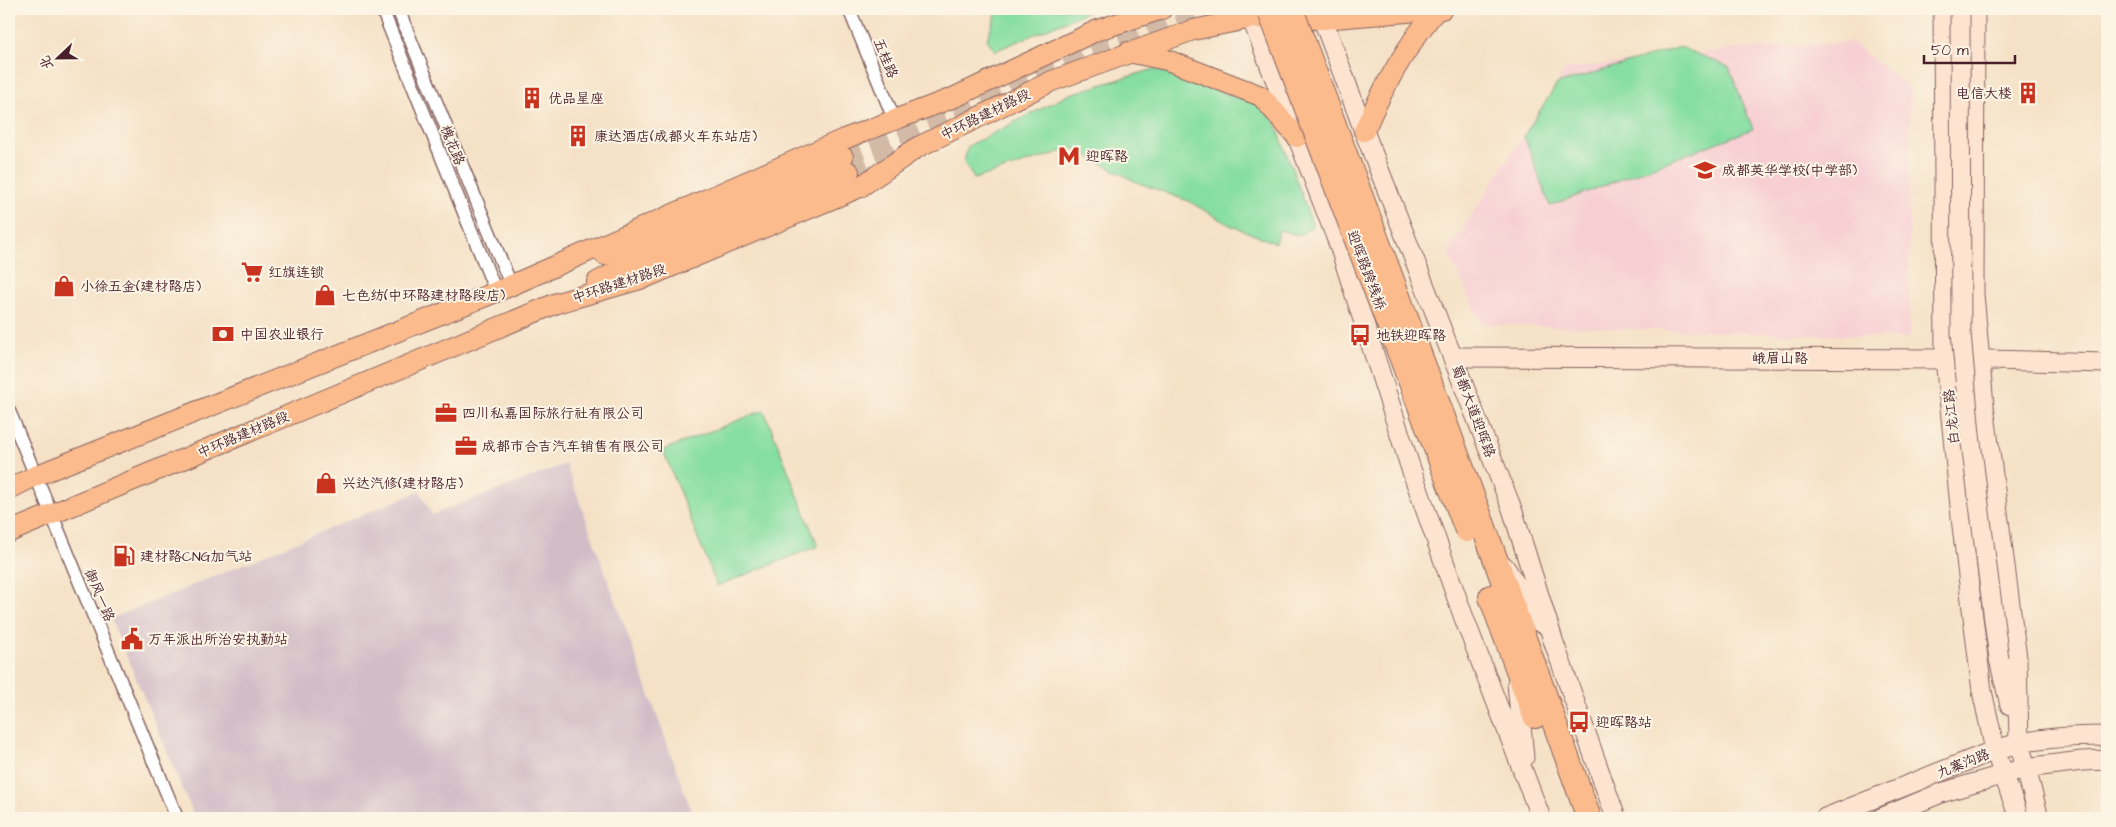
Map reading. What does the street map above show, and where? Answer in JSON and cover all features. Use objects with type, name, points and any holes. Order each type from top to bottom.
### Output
[{"type":"highway","name":"迎晖路跨线桥","points":[[1291,9],[1480,532]]},
{"type":"highway","name":"迎晖路跨线桥","points":[[1256,12],[1480,532]]},
{"type":"highway","points":[[1480,532],[1515,664],[1574,818]]},
{"type":"highway","points":[[1480,532],[1590,818]]},
{"type":"main road","points":[[1098,30],[1121,9]]},
{"type":"main road","name":"中环路建材路段","points":[[9,489],[35,476],[544,272],[817,150],[955,97],[1098,30],[1162,9]]},
{"type":"main road","points":[[1364,131],[1378,98],[1415,35],[1437,9]]},
{"type":"main road","name":"中环路建材路段","points":[[9,532],[557,303],[644,278],[860,187],[918,147],[1052,81],[1128,52],[1193,30],[1256,12],[1321,14],[1442,9]]},
{"type":"main road","points":[[1128,52],[1167,60],[1260,96],[1297,138]]},
{"type":"main road","points":[[544,272],[630,248],[846,165],[636,262],[557,303]]},
{"type":"street","name":"槐花路","points":[[382,9],[503,289]]},
{"type":"street","name":"槐花路","points":[[398,9],[503,289]]},
{"type":"street","name":"五桂路","points":[[850,9],[894,119]]},
{"type":"street","name":"白龙江路","points":[[1943,9],[1945,359],[1962,526],[1982,691],[1995,750],[2019,818]]},
{"type":"street","points":[[1960,9],[1961,333],[1970,435],[1999,659],[2039,818]]},
{"type":"street","points":[[1975,9],[1974,294],[1984,406],[2017,658],[2019,742]]},
{"type":"street","points":[[1256,12],[1297,138],[1339,245],[1414,475],[1464,618],[1541,818]]},
{"type":"street","name":"蜀都大道迎晖路","points":[[1321,14],[1364,131],[1512,509],[1554,643],[1616,818]]},
{"type":"street","points":[[1339,245],[1339,229],[1343,215],[1358,204],[1377,201],[1388,207],[1400,220]]},
{"type":"street","name":"峨眉山路","points":[[1453,357],[1945,359],[2107,363]]},
{"type":"street","name":"御风一路","points":[[9,411],[50,514],[178,818]]},
{"type":"street","points":[[1480,532],[1554,643]]},
{"type":"street","points":[[1515,664],[1527,782]]},
{"type":"street","name":"九寨沟路","points":[[1825,818],[2019,742],[2078,736],[2107,736]]},
{"type":"street","name":"九寨沟路","points":[[1881,818],[1941,793],[2025,768],[2082,760],[2107,760]]},
{"type":"shaded area","name":"成都英华学校(中学部)","points":[[1851,42],[1910,88],[1909,338],[1481,324],[1448,252],[1566,69],[1728,50]]},
{"type":"shaded area","points":[[566,464],[694,818],[195,818],[111,619],[420,491],[432,515]]},
{"type":"green space","points":[[998,9],[1094,9],[995,51],[987,39]]},
{"type":"green space","points":[[1680,47],[1729,67],[1753,129],[1550,206],[1524,136],[1557,84]]},
{"type":"green space","points":[[1154,69],[1259,105],[1274,119],[1313,226],[1299,235],[1279,230],[1275,243],[1232,226],[1188,201],[1136,182],[1073,148],[974,179],[964,162],[968,146],[1070,94]]},
{"type":"green space","points":[[764,410],[818,546],[717,586],[663,450]]},
{"type":"tunnel","points":[[843,157],[1112,42],[1168,23],[1232,9]]},
{"type":"tunnel","points":[[849,172],[915,143]]},
{"type":"place","name":"电信大楼","points":[[2028,93]]},
{"type":"place","name":"优品星座","points":[[532,98]]},
{"type":"place","name":"康达酒店(成都火车东站店)","points":[[578,136]]},
{"type":"place","name":"迎晖路","points":[[1069,156]]},
{"type":"place","name":"成都英华学校(中学部)","points":[[1705,170]]},
{"type":"place","name":"红旗连锁","points":[[252,272]]},
{"type":"place","name":"小徐五金(建材路店)","points":[[64,286]]},
{"type":"place","name":"七色纺(中环路建材路段店)","points":[[325,295]]},
{"type":"place","name":"中国农业银行","points":[[223,334]]},
{"type":"place","name":"地铁迎晖路","points":[[1360,335]]},
{"type":"place","name":"四川私嘉国际旅行社有限公司","points":[[446,413]]},
{"type":"place","name":"成都市合吉汽车销售有限公司","points":[[466,446]]},
{"type":"place","name":"兴达汽修(建材路店)","points":[[326,483]]},
{"type":"place","name":"建材路CNG加气站","points":[[124,556]]},
{"type":"place","name":"万年派出所治安执勤站","points":[[132,639]]},
{"type":"place","name":"迎晖路站","points":[[1579,722]]}]
